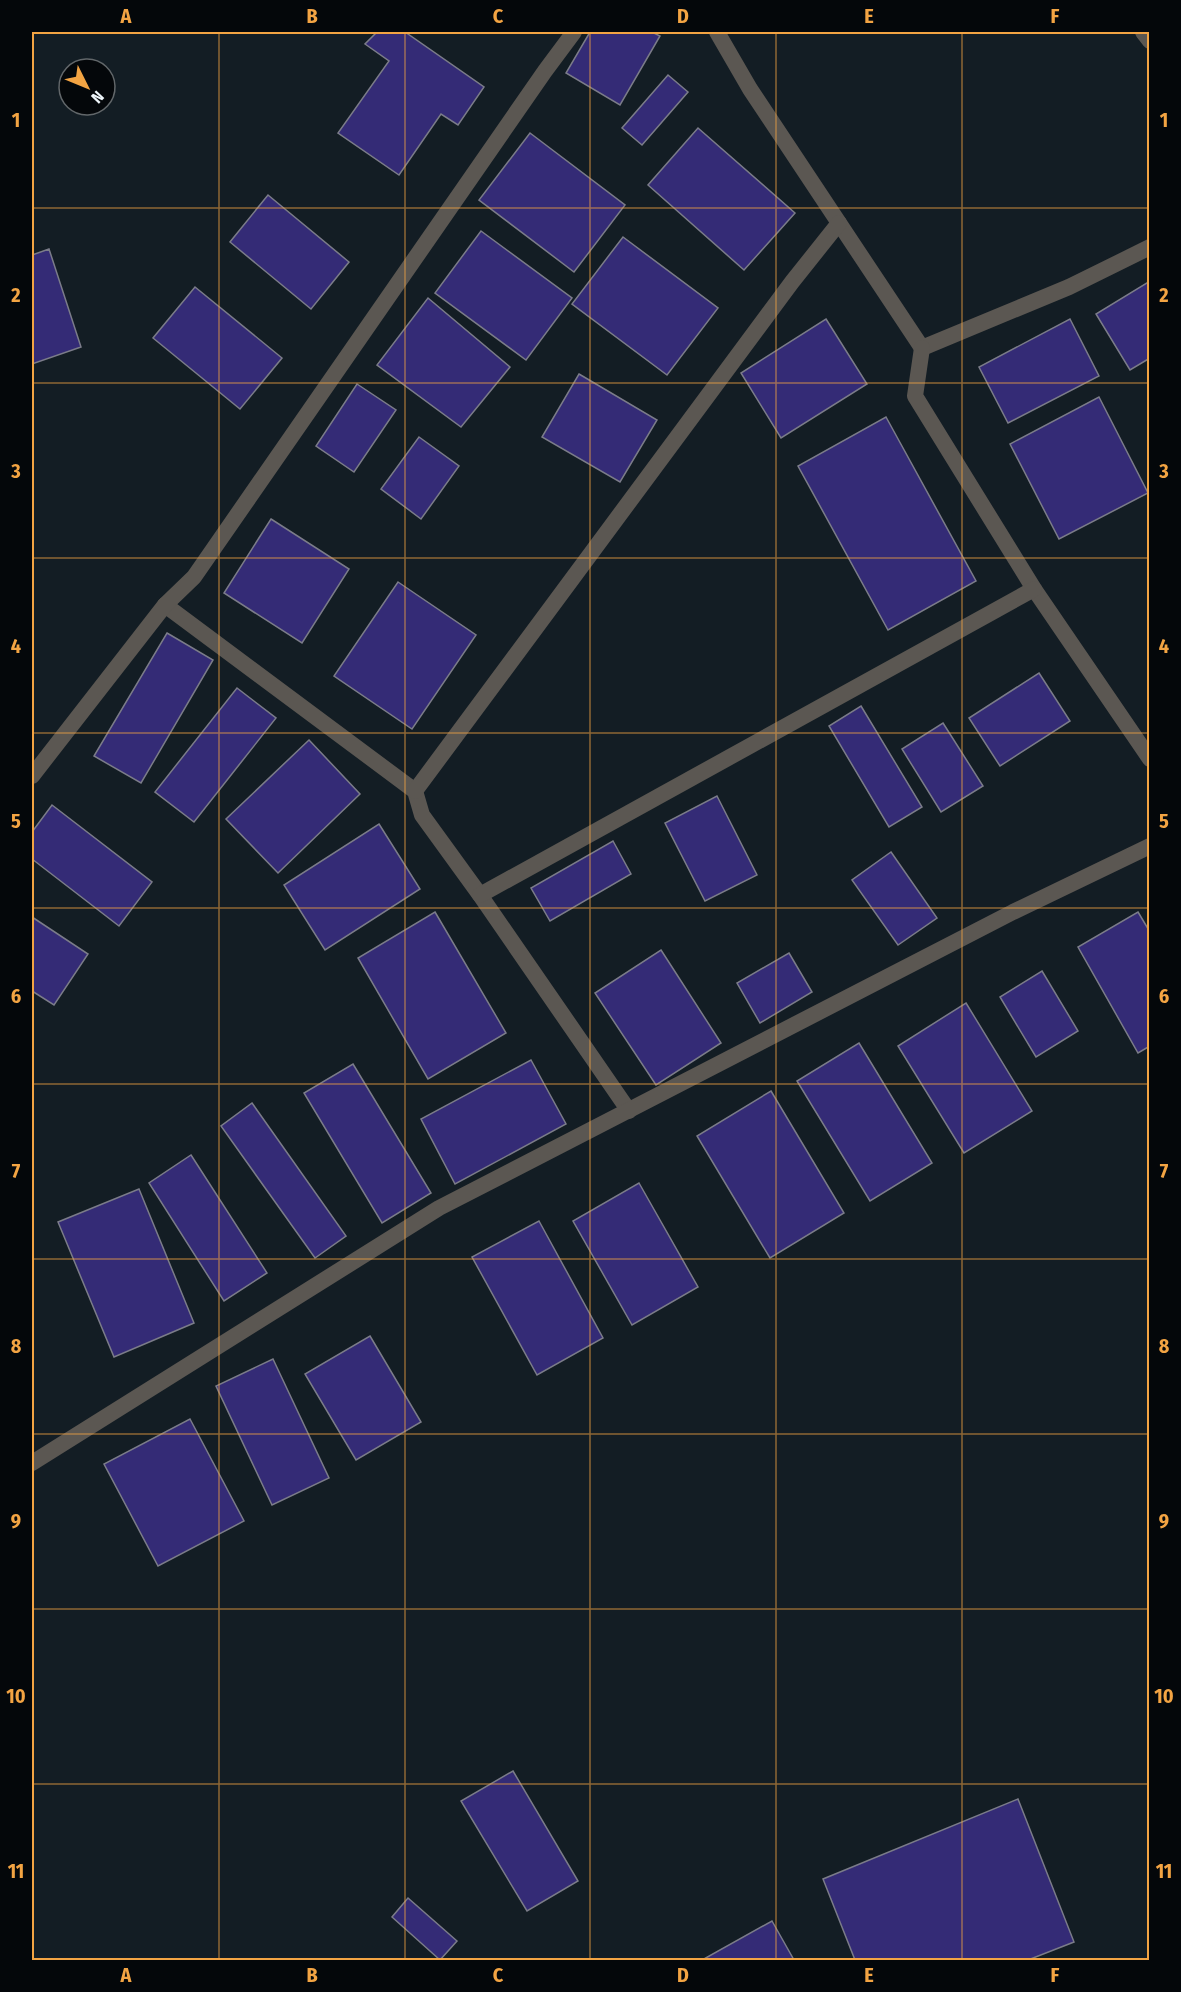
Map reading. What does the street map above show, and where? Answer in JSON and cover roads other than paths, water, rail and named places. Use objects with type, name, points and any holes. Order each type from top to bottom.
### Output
[{"type":"street","points":[[32,776],[165,605],[194,576],[574,32]]},
{"type":"street","points":[[717,32],[750,89],[922,348],[915,396],[1034,589],[1149,759]]},
{"type":"street","points":[[1143,32],[1149,41]]},
{"type":"street","points":[[415,791],[792,282],[839,223]]},
{"type":"street","points":[[922,348],[1069,286],[1149,247]]},
{"type":"street","points":[[480,895],[1034,589]]},
{"type":"street","points":[[165,605],[415,791],[422,815],[629,1111]]},
{"type":"street","points":[[32,1463],[440,1208],[1003,917],[1149,846]]}]
